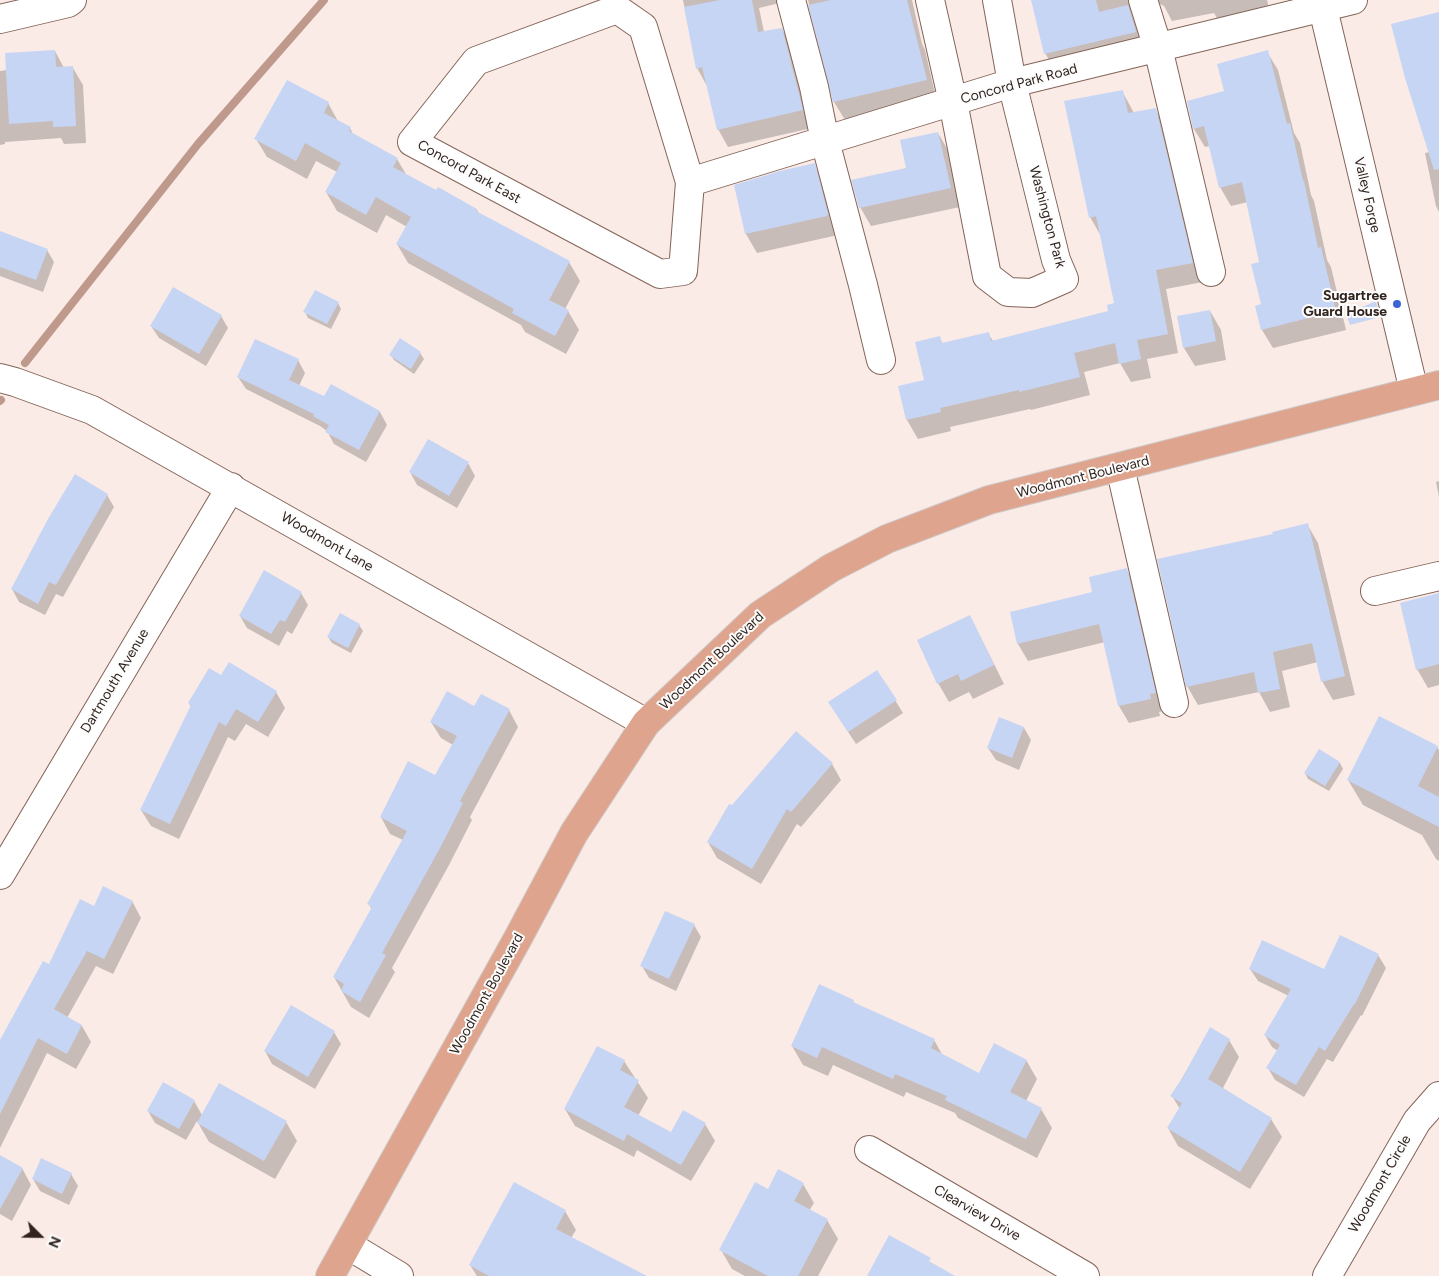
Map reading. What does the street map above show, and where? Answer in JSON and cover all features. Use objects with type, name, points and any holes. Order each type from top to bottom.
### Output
[{"type":"main road","name":"Woodmont Boulevard","points":[[330,1276],[510,954],[574,833],[646,723],[760,615],[831,568],[887,539],[989,500],[1426,388]]},
{"type":"street","points":[[0,19],[68,3],[72,0]]},
{"type":"street","points":[[790,0],[814,87],[825,141],[881,360]]},
{"type":"street","name":"Washington Park","points":[[930,0],[953,102],[987,276],[1008,292],[1032,293],[1064,279],[1056,260],[1012,84],[997,0]]},
{"type":"street","points":[[1144,0],[1158,48],[1211,272]]},
{"type":"street","name":"Concord Park Road","points":[[690,182],[1012,84],[1158,48],[1321,4],[1353,0]]},
{"type":"street","name":"Valley Forge","points":[[1321,4],[1426,388]]},
{"type":"street","name":"Concord Park East","points":[[617,10],[643,28],[690,182],[683,271],[660,274],[412,142],[476,61],[617,10]]},
{"type":"street","name":"Woodmont Lane","points":[[0,378],[92,410],[646,723]]},
{"type":"street","points":[[1120,467],[1174,703]]},
{"type":"street","name":"Dartmouth Avenue","points":[[0,875],[231,487]]},
{"type":"street","points":[[1376,590],[1439,576]]},
{"type":"street","name":"Woodmont Circle","points":[[1327,1276],[1417,1121],[1439,1096]]},
{"type":"street","name":"Clearview Drive","points":[[869,1150],[1085,1276]]},
{"type":"street","points":[[348,1245],[399,1276]]},
{"type":"building","points":[[720,0],[752,0],[758,32],[782,28],[803,110],[717,130],[702,67],[696,69],[684,7]]},
{"type":"building","points":[[831,0],[907,0],[927,80],[833,102],[808,5]]},
{"type":"building","points":[[1031,0],[1096,0],[1099,12],[1128,5],[1136,32],[1044,54]]},
{"type":"building","points":[[1439,12],[1439,169],[1434,170],[1405,78],[1391,24]]},
{"type":"building","points":[[55,50],[56,67],[73,66],[76,126],[53,127],[53,121],[9,124],[5,53]]},
{"type":"building","points":[[1268,50],[1287,124],[1290,123],[1318,248],[1321,247],[1336,311],[1261,330],[1255,306],[1261,304],[1251,264],[1259,262],[1242,182],[1219,188],[1204,126],[1193,129],[1187,101],[1224,91],[1217,64]]},
{"type":"building","points":[[287,80],[329,102],[324,113],[351,127],[349,131],[398,158],[393,167],[436,190],[438,187],[477,209],[476,211],[570,261],[549,300],[569,310],[555,336],[512,313],[514,309],[396,244],[411,217],[376,197],[366,215],[325,192],[341,163],[305,143],[296,161],[254,139]]},
{"type":"building","points":[[1123,90],[1128,113],[1156,108],[1193,263],[1156,270],[1168,334],[1137,340],[1141,359],[1119,364],[1115,343],[1074,353],[1080,377],[940,408],[941,412],[906,420],[898,386],[924,380],[915,342],[940,336],[942,343],[989,332],[991,341],[1108,311],[1107,305],[1114,303],[1096,216],[1089,218],[1064,101]]},
{"type":"building","points":[[938,132],[951,188],[859,208],[851,180],[906,168],[900,140]]},
{"type":"building","points":[[815,163],[827,216],[745,234],[734,185]]},
{"type":"building","points":[[0,231],[48,249],[36,280],[0,267]]},
{"type":"building","points":[[173,287],[222,315],[199,354],[150,326]]},
{"type":"building","points":[[315,290],[339,302],[327,324],[303,312]]},
{"type":"building","points":[[1376,301],[1380,317],[1350,325],[1346,314]]},
{"type":"building","points":[[1210,310],[1216,341],[1183,348],[1177,316]]},
{"type":"building","points":[[400,338],[421,352],[411,369],[389,355]]},
{"type":"building","points":[[255,339],[299,359],[289,380],[324,396],[331,384],[380,411],[359,450],[325,432],[329,425],[313,416],[314,414],[237,377]]},
{"type":"building","points":[[428,439],[469,462],[449,496],[409,472]]},
{"type":"building","points":[[75,474],[108,494],[56,585],[49,582],[38,604],[11,589],[48,519]]},
{"type":"building","points":[[1308,523],[1345,676],[1321,682],[1312,643],[1273,652],[1280,689],[1258,693],[1254,672],[1186,687],[1157,559],[1273,534],[1272,532]]},
{"type":"building","points":[[1127,568],[1156,693],[1150,694],[1151,699],[1118,706],[1099,624],[1017,644],[1010,612],[1092,592],[1089,577]]},
{"type":"building","points":[[264,570],[302,592],[285,622],[280,620],[271,634],[239,616]]},
{"type":"building","points":[[1439,593],[1439,664],[1416,670],[1400,603]]},
{"type":"building","points":[[340,613],[360,624],[348,648],[327,637]]},
{"type":"building","points":[[970,615],[994,665],[961,681],[958,674],[937,684],[917,640]]},
{"type":"building","points":[[229,662],[277,691],[258,722],[236,709],[226,726],[219,722],[170,824],[140,810],[191,705],[188,703],[209,668],[221,675]]},
{"type":"building","points":[[877,670],[897,700],[848,732],[828,702]]},
{"type":"building","points":[[447,691],[474,706],[481,694],[510,709],[460,801],[463,803],[440,848],[382,953],[386,955],[360,1002],[341,991],[344,984],[333,977],[372,907],[367,904],[407,831],[380,817],[408,761],[435,775],[457,736],[430,722]]},
{"type":"building","points":[[1379,716],[1438,746],[1418,786],[1439,797],[1439,827],[1347,780]]},
{"type":"building","points":[[999,717],[1024,727],[1012,758],[987,748]]},
{"type":"building","points":[[796,731],[833,763],[791,812],[787,809],[752,869],[707,842],[729,804],[732,805]]},
{"type":"building","points":[[1319,749],[1340,762],[1325,786],[1304,773]]},
{"type":"building","points":[[103,886],[133,901],[104,959],[87,951],[54,1009],[82,1025],[67,1054],[38,1038],[0,1114],[0,1040],[43,961],[49,964],[80,899],[94,906]]},
{"type":"building","points":[[665,911],[695,924],[669,979],[640,966]]},
{"type":"building","points":[[1340,935],[1379,954],[1355,1004],[1325,1051],[1319,1047],[1296,1085],[1266,1068],[1280,1045],[1264,1035],[1291,989],[1249,969],[1262,940],[1324,969]]},
{"type":"building","points":[[819,984],[854,1000],[853,1002],[935,1039],[931,1048],[979,1073],[994,1043],[1027,1060],[1010,1092],[1042,1108],[1026,1139],[945,1100],[947,1096],[895,1074],[893,1079],[822,1047],[817,1058],[791,1046]]},
{"type":"building","points":[[291,1005],[335,1031],[308,1077],[264,1051]]},
{"type":"building","points":[[1210,1027],[1230,1039],[1208,1079],[1272,1118],[1240,1172],[1167,1128],[1182,1103],[1170,1096],[1183,1077]]},
{"type":"building","points":[[597,1046],[625,1060],[620,1070],[639,1080],[624,1107],[671,1132],[683,1110],[706,1123],[681,1165],[627,1134],[624,1141],[564,1109]]},
{"type":"building","points":[[163,1082],[195,1100],[179,1129],[147,1111]]},
{"type":"building","points":[[219,1083],[287,1121],[264,1161],[197,1123]]},
{"type":"building","points":[[0,1155],[23,1168],[0,1209]]},
{"type":"building","points":[[41,1158],[72,1173],[62,1194],[32,1179]]},
{"type":"building","points":[[778,1169],[804,1183],[794,1201],[828,1219],[798,1276],[768,1276],[719,1250],[755,1182],[768,1189]]},
{"type":"building","points":[[514,1182],[566,1210],[556,1229],[647,1276],[489,1276],[469,1265]]},
{"type":"building","points":[[889,1235],[931,1258],[929,1261],[955,1276],[867,1276]]},
{"type":"waterway","points":[[25,363],[198,144],[324,0]]},
{"type":"place","name":"Sugartree Guard House","points":[[1397,304]]}]
